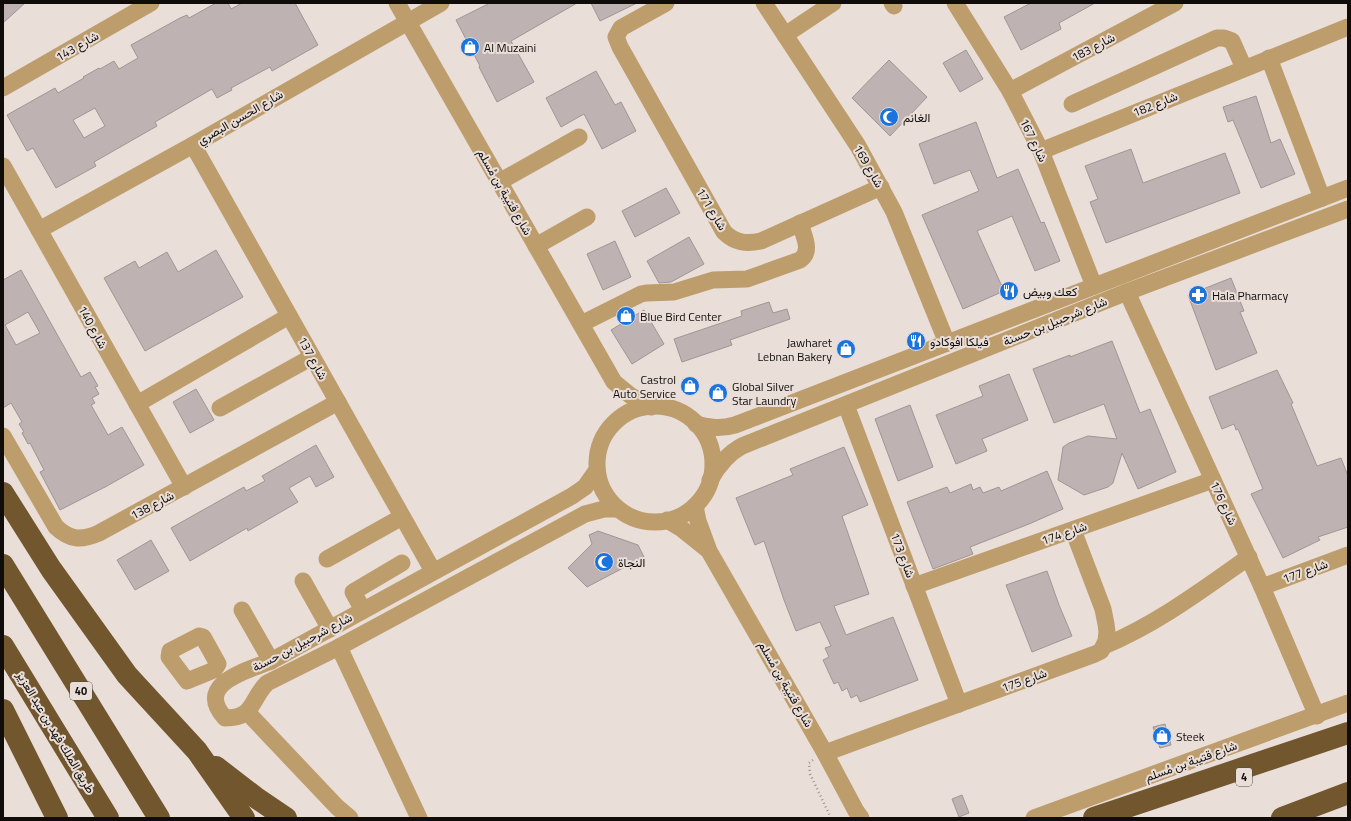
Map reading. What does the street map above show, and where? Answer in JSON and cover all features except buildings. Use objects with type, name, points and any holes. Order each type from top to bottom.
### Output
[{"type":"highway","points":[[3,493],[51,569],[127,675],[196,751],[244,818]]},
{"type":"highway","name":"40","points":[[3,565],[159,818]]},
{"type":"highway","name":"طريق الملك فهد بن عبد العزيز","points":[[3,646],[108,818]]},
{"type":"highway","points":[[3,710],[57,818]]},
{"type":"highway","points":[[1094,818],[1348,734]]},
{"type":"highway","name":"4","points":[[1139,818],[1348,734]]},
{"type":"highway","points":[[196,751],[255,797],[286,818]]},
{"type":"highway","points":[[39,783],[53,818]]},
{"type":"highway","points":[[1282,818],[1348,793]]},
{"type":"highway","points":[[1320,818],[1348,806]]},
{"type":"street","name":"شارع 143","points":[[3,88],[151,3]]},
{"type":"street","name":"شارع قتيبة بن مُسلم","points":[[397,3],[614,382],[617,394],[619,418]]},
{"type":"street","name":"شارع الحسن البصري","points":[[39,230],[193,145],[441,3]]},
{"type":"street","name":"شارع 171","points":[[666,3],[621,28],[616,37],[620,47],[724,232],[730,238],[739,242],[748,243],[761,241],[881,187]]},
{"type":"street","name":"شارع 169","points":[[764,3],[858,146],[881,187],[902,232],[947,343]]},
{"type":"street","points":[[785,35],[833,3]]},
{"type":"street","name":"شارع 167","points":[[955,3],[1010,91],[1041,151],[1094,286]]},
{"type":"street","name":"شارع 183","points":[[1010,91],[1175,3]]},
{"type":"street","name":"شارع 182","points":[[1041,151],[1348,27]]},
{"type":"street","points":[[1072,104],[1217,38],[1224,38],[1232,41],[1244,68]]},
{"type":"street","points":[[1270,58],[1322,198]]},
{"type":"street","points":[[499,182],[579,137]]},
{"type":"street","name":"شارع 137","points":[[193,145],[433,571]]},
{"type":"street","name":"شارع 140","points":[[3,166],[184,487]]},
{"type":"street","name":"شارع شرحبيل بن حسنة","points":[[696,424],[712,428],[735,425],[1348,188]]},
{"type":"street","name":"شارع شرحبيل بن حسنة","points":[[710,480],[720,464],[736,449],[1127,292],[1348,209]]},
{"type":"street","points":[[536,246],[587,217]]},
{"type":"street","points":[[581,324],[641,294],[674,292],[713,280],[747,279],[800,260],[805,255],[807,249],[800,223]]},
{"type":"street","name":"شارع 176","points":[[1127,292],[1249,557],[1317,716]]},
{"type":"street","points":[[137,404],[289,316]]},
{"type":"street","points":[[220,408],[312,357]]},
{"type":"street","name":"شارع قتيبة بن مُسلم","points":[[614,382],[631,396],[651,406]]},
{"type":"street","name":"شارع 138","points":[[3,436],[50,519],[61,532],[69,537],[84,538],[91,536],[184,487],[338,402]]},
{"type":"street","name":"شارع 173","points":[[846,405],[959,704]]},
{"type":"street","points":[[651,406],[680,412],[696,424],[711,450],[712,465],[710,480],[706,490],[694,506],[686,512],[667,520],[657,521],[641,520],[618,509],[603,490],[597,470],[598,453],[602,440],[609,428],[619,418],[631,411],[651,406]]},
{"type":"street","name":"شارع شرحبيل بن حسنة","points":[[597,470],[585,486],[572,496],[271,661],[233,677],[219,677],[215,701],[218,711],[225,718],[236,718],[247,712],[254,704],[259,691],[267,683],[585,514],[604,508],[618,509]]},
{"type":"street","name":"شارع 174","points":[[914,586],[1214,480]]},
{"type":"street","name":"شارع قتيبة بن مُسلم","points":[[694,506],[709,551],[825,753],[856,812],[861,818]]},
{"type":"street","points":[[327,559],[402,517]]},
{"type":"street","name":"شارع قتيبة بن مُسلم","points":[[667,520],[696,539],[709,551]]},
{"type":"street","points":[[1074,530],[1102,609],[1107,632],[1104,646]]},
{"type":"street","name":"شارع 177","points":[[1262,587],[1348,556]]},
{"type":"street","name":"شارع 175","points":[[825,753],[1095,654],[1101,651],[1104,646],[1124,638],[1169,613],[1249,557]]},
{"type":"street","points":[[363,610],[353,592],[402,563]]},
{"type":"street","points":[[303,581],[330,628]]},
{"type":"street","points":[[242,610],[271,661]]},
{"type":"street","points":[[339,646],[419,818]]},
{"type":"street","name":"شارع قتيبة بن مُسلم","points":[[1034,818],[1317,716],[1348,703]]},
{"type":"street","points":[[247,712],[337,807],[350,818]]},
{"type":"path","points":[[825,753],[809,763],[810,774],[831,818]]},
{"type":"place","name":"Al Muzaini","points":[[470,47]]},
{"type":"place","name":"الغانم","points":[[889,117]]},
{"type":"place","name":"كعك وبيض","points":[[1009,291]]},
{"type":"place","name":"Hala Pharmacy","points":[[1198,295]]},
{"type":"place","name":"Blue Bird Center","points":[[626,316]]},
{"type":"place","name":"فيلكا افوكادو","points":[[916,341]]},
{"type":"place","name":"Jawharet Lebnan Bakery","points":[[846,349]]},
{"type":"place","name":"Castrol Auto Service","points":[[690,386]]},
{"type":"place","name":"Global Silver Star Laundry","points":[[718,393]]},
{"type":"place","name":"النجاة","points":[[604,562]]},
{"type":"place","name":"Steek","points":[[1162,736]]}]
